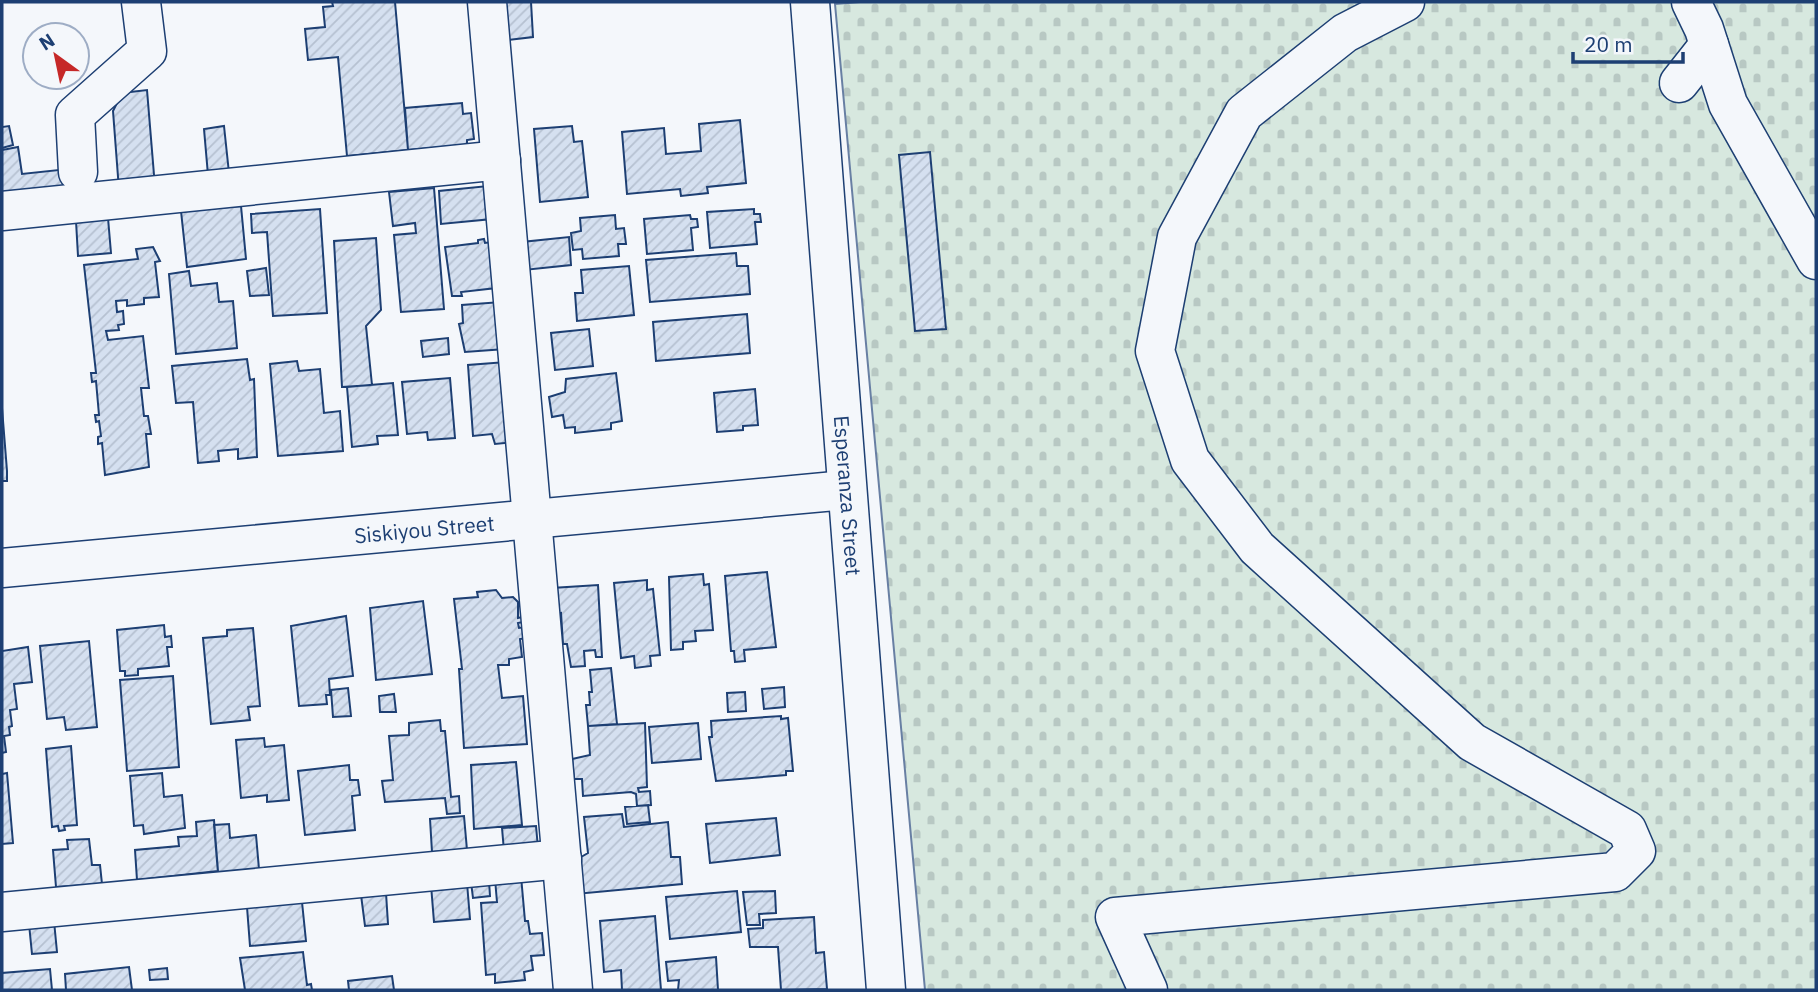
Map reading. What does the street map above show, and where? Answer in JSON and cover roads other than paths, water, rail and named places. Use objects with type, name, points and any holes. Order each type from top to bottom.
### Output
[{"type":"street","points":[[78,172],[75,114],[147,51],[141,2]]},
{"type":"street","points":[[488,2],[573,990]]},
{"type":"street","name":"Esperanza Street","points":[[810,2],[886,990]]},
{"type":"street","points":[[1148,990],[1115,917],[1615,873],[1636,851],[1627,830],[1472,742],[1257,548],[1190,460],[1155,351],[1177,237],[1244,113],[1345,33],[1405,2]]},
{"type":"street","points":[[1691,2],[1709,45],[1728,104],[1816,260]]},
{"type":"street","points":[[1679,83],[1709,45]]},
{"type":"street","points":[[2,211],[501,160]]},
{"type":"street","name":"Siskiyou Street","points":[[2,568],[846,491]]},
{"type":"street","points":[[2,912],[562,859]]}]
